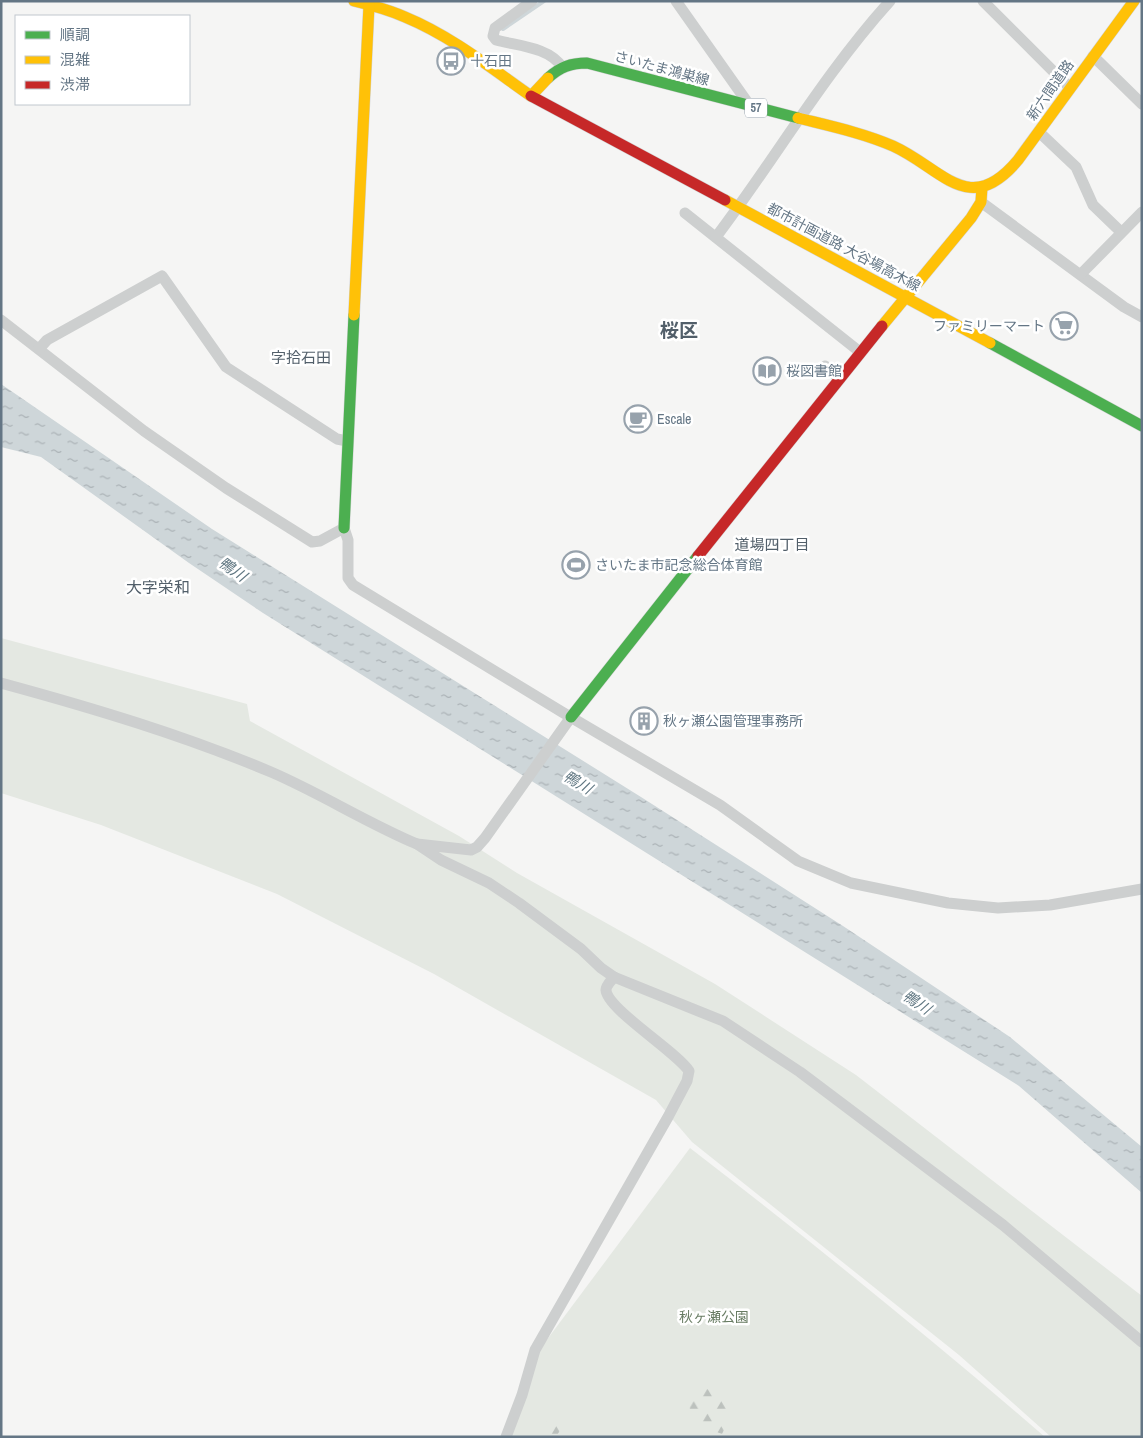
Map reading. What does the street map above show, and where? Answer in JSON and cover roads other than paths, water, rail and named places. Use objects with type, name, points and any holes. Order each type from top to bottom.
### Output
[{"type":"street","points":[[354,1],[390,10],[443,36],[531,96]]},
{"type":"street","points":[[532,1],[495,28],[493,36],[496,40],[549,53],[562,67]]},
{"type":"street","points":[[676,1],[751,107]]},
{"type":"street","points":[[716,237],[799,118],[863,31],[890,1]]},
{"type":"street","points":[[982,1],[1070,88]]},
{"type":"street","name":"新六間道路","points":[[982,187],[992,184],[1002,177],[1021,156],[1134,1]]},
{"type":"street","points":[[368,3],[344,528],[348,540],[348,578],[353,585],[569,719],[720,805],[799,861],[851,883],[948,903],[998,908],[1050,904],[1142,889]]},
{"type":"street","points":[[1093,56],[1142,104]]},
{"type":"street","name":"さいたま鴻巣線","points":[[531,96],[554,70],[579,62],[587,63],[799,118],[889,144],[955,184],[971,188],[982,187]]},
{"type":"street","name":"都市計画道路 大谷場高木線","points":[[531,96],[1142,426]]},
{"type":"street","points":[[1039,132],[1076,167],[1093,204],[1121,232]]},
{"type":"street","points":[[417,844],[470,850],[477,847],[485,838],[569,719],[839,378],[971,218],[981,202],[982,187]]},
{"type":"street","points":[[981,202],[1124,307],[1142,317]]},
{"type":"street","points":[[1081,274],[1142,212]]},
{"type":"street","points":[[685,213],[860,352]]},
{"type":"street","points":[[39,349],[47,340],[162,276],[226,367],[337,439],[347,440]]},
{"type":"street","points":[[1,320],[165,446],[226,488],[312,542],[320,541],[344,528]]},
{"type":"street","points":[[825,366],[839,378]]},
{"type":"street","points":[[1,683],[132,721],[210,747],[274,773],[417,844],[442,860],[489,883],[569,939],[614,977],[722,1021],[800,1072],[1003,1225],[1142,1342]]},
{"type":"street","points":[[506,1437],[522,1395],[535,1350],[687,1081],[689,1071],[684,1064],[658,1044],[611,1002],[606,990],[614,977]]},
{"type":"water","name":"鴨川","points":[[1,384],[212,529],[641,797],[843,926],[1010,1037],[1142,1147],[1142,1193],[1019,1086],[263,613],[189,563],[41,457],[1,447]]},
{"type":"waterway","points":[[503,29],[544,1]]},
{"type":"place","name":"十石田","points":[[451,61]]},
{"type":"place","name":"ファミリーマート","points":[[1064,326]]},
{"type":"place","name":"桜図書館","points":[[767,371]]},
{"type":"place","name":"Escale","points":[[638,419]]},
{"type":"place","name":"さいたま市記念総合体育館","points":[[576,565]]},
{"type":"place","name":"秋ヶ瀬公園管理事務所","points":[[644,721]]},
{"type":"district","name":"桜区","points":[[679,330]]},
{"type":"district","name":"字拾石田","points":[[301,357]]},
{"type":"district","name":"道場四丁目","points":[[772,544]]},
{"type":"district","name":"大字栄和","points":[[158,587]]},
{"type":"park label","name":"秋ヶ瀬公園","points":[[714,1317]]}]
